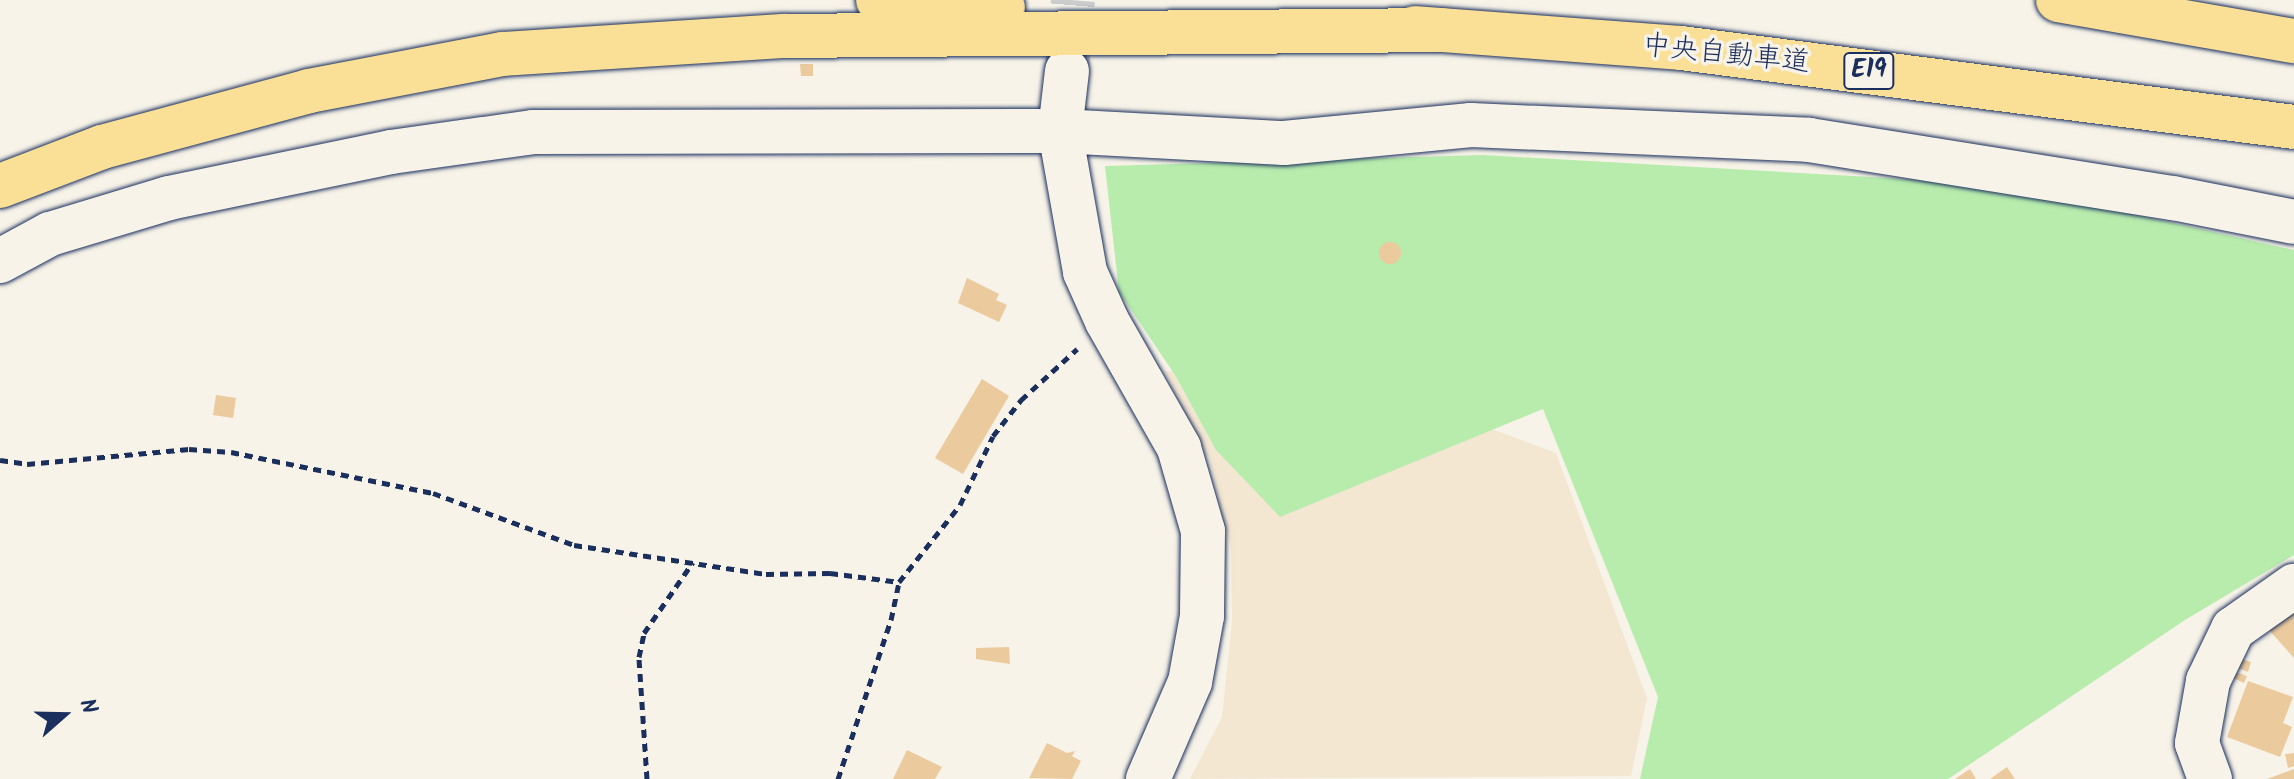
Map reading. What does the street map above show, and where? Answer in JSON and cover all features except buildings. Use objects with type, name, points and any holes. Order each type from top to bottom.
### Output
[{"type":"highway","points":[[878,0],[1442,30]]},
{"type":"highway","points":[[2058,0],[2294,41]]},
{"type":"highway","points":[[0,186],[102,147],[309,91],[503,54],[783,36],[1442,30]]},
{"type":"highway","name":"中央自動車道","points":[[1442,30],[1681,48],[2294,127]]},
{"type":"street","points":[[1067,71],[1060,131],[1085,272],[1107,321],[1179,448],[1203,531],[1202,616],[1190,682],[1148,779]]},
{"type":"street","points":[[0,261],[50,234],[169,198],[391,152],[533,132],[1060,131],[1284,143],[1471,125],[1809,140],[2173,198],[2294,222]]},
{"type":"street","points":[[2210,779],[2197,743],[2208,681],[2233,629],[2294,586]]},
{"type":"path","points":[[838,779],[891,620],[899,582],[960,505],[993,436],[1021,400],[1107,321]]},
{"type":"path","points":[[0,460],[27,464],[189,449],[231,452],[433,493],[574,545],[766,574],[830,573],[899,582]]},
{"type":"path","points":[[647,779],[639,657],[644,633],[694,561]]},
{"type":"shaded area","points":[[1164,371],[1251,377],[1476,423],[1556,453],[1647,698],[1631,776],[1190,779],[1222,717],[1232,621],[1231,550],[1210,461]]},
{"type":"green space","points":[[1483,155],[1941,181],[2062,198],[2294,250],[2294,555],[2185,620],[1948,779],[1640,779],[1658,697],[1543,409],[1280,517],[1216,450],[1175,375],[1119,292],[1105,166]]},
{"type":"tunnel","points":[[1067,71],[1073,0]]}]
